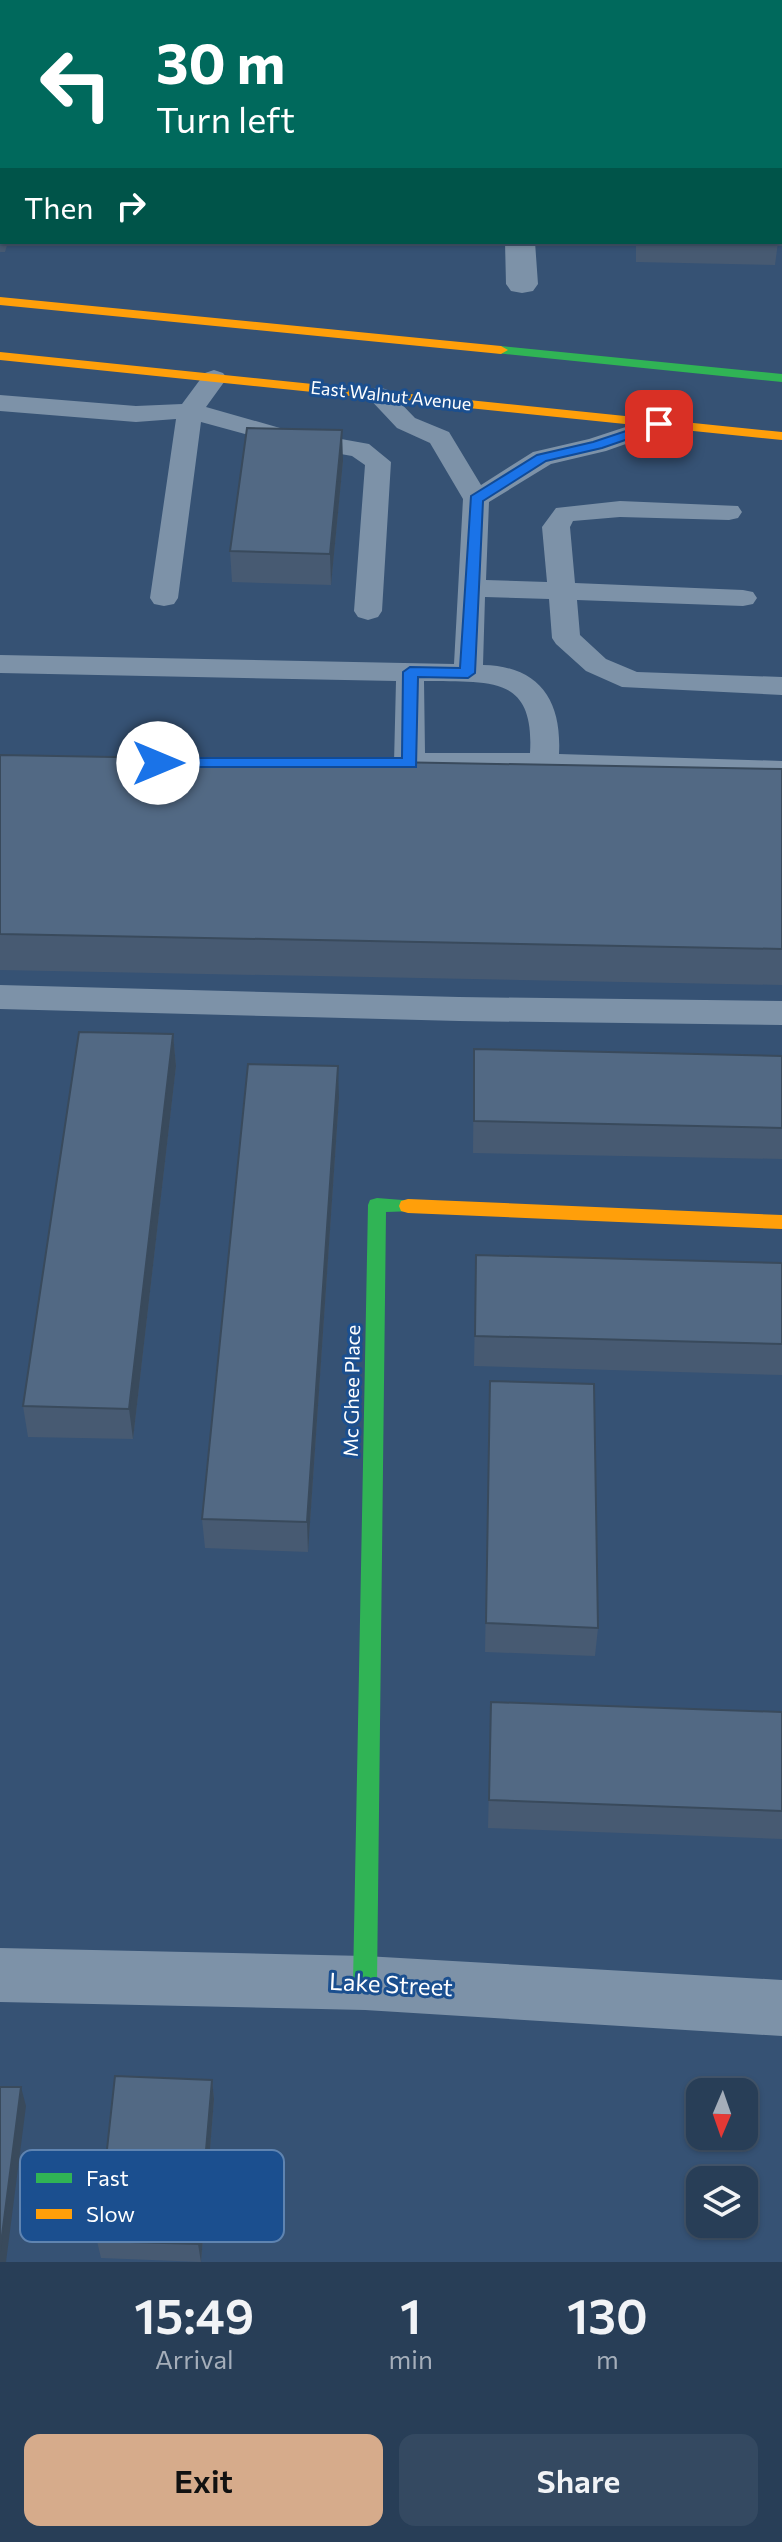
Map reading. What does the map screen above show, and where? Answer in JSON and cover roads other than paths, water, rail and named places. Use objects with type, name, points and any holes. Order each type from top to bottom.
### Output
[{"type":"main road","points":[[0,301],[782,378]]},
{"type":"main road","name":"East Walnut Avenue","points":[[0,356],[782,436]]},
{"type":"main road","name":"Mc Ghee Place","points":[[365,1983],[377,1205],[782,1222]]},
{"type":"street","points":[[520,244],[522,284]]},
{"type":"street","name":"Lake Street","points":[[0,1975],[365,1983],[782,2008]]},
{"type":"lane","points":[[164,598],[190,411],[214,378]]},
{"type":"lane","points":[[379,395],[406,423],[440,438],[476,499],[468,673]]},
{"type":"lane","points":[[0,403],[136,414],[190,411],[278,435],[360,450],[378,462],[368,611]]},
{"type":"lane","points":[[476,499],[542,458],[597,445],[659,424]]},
{"type":"lane","points":[[729,512],[620,509],[565,514],[556,527],[566,638],[596,665],[632,681],[782,686]]},
{"type":"lane","points":[[472,588],[743,598]]},
{"type":"lane","points":[[0,664],[502,674],[526,687],[540,714],[547,744],[543,763]]},
{"type":"lane","points":[[410,672],[410,763]]},
{"type":"lane","points":[[379,763],[543,763],[782,771]]},
{"type":"lane","points":[[0,997],[459,1009],[782,1013]]}]
